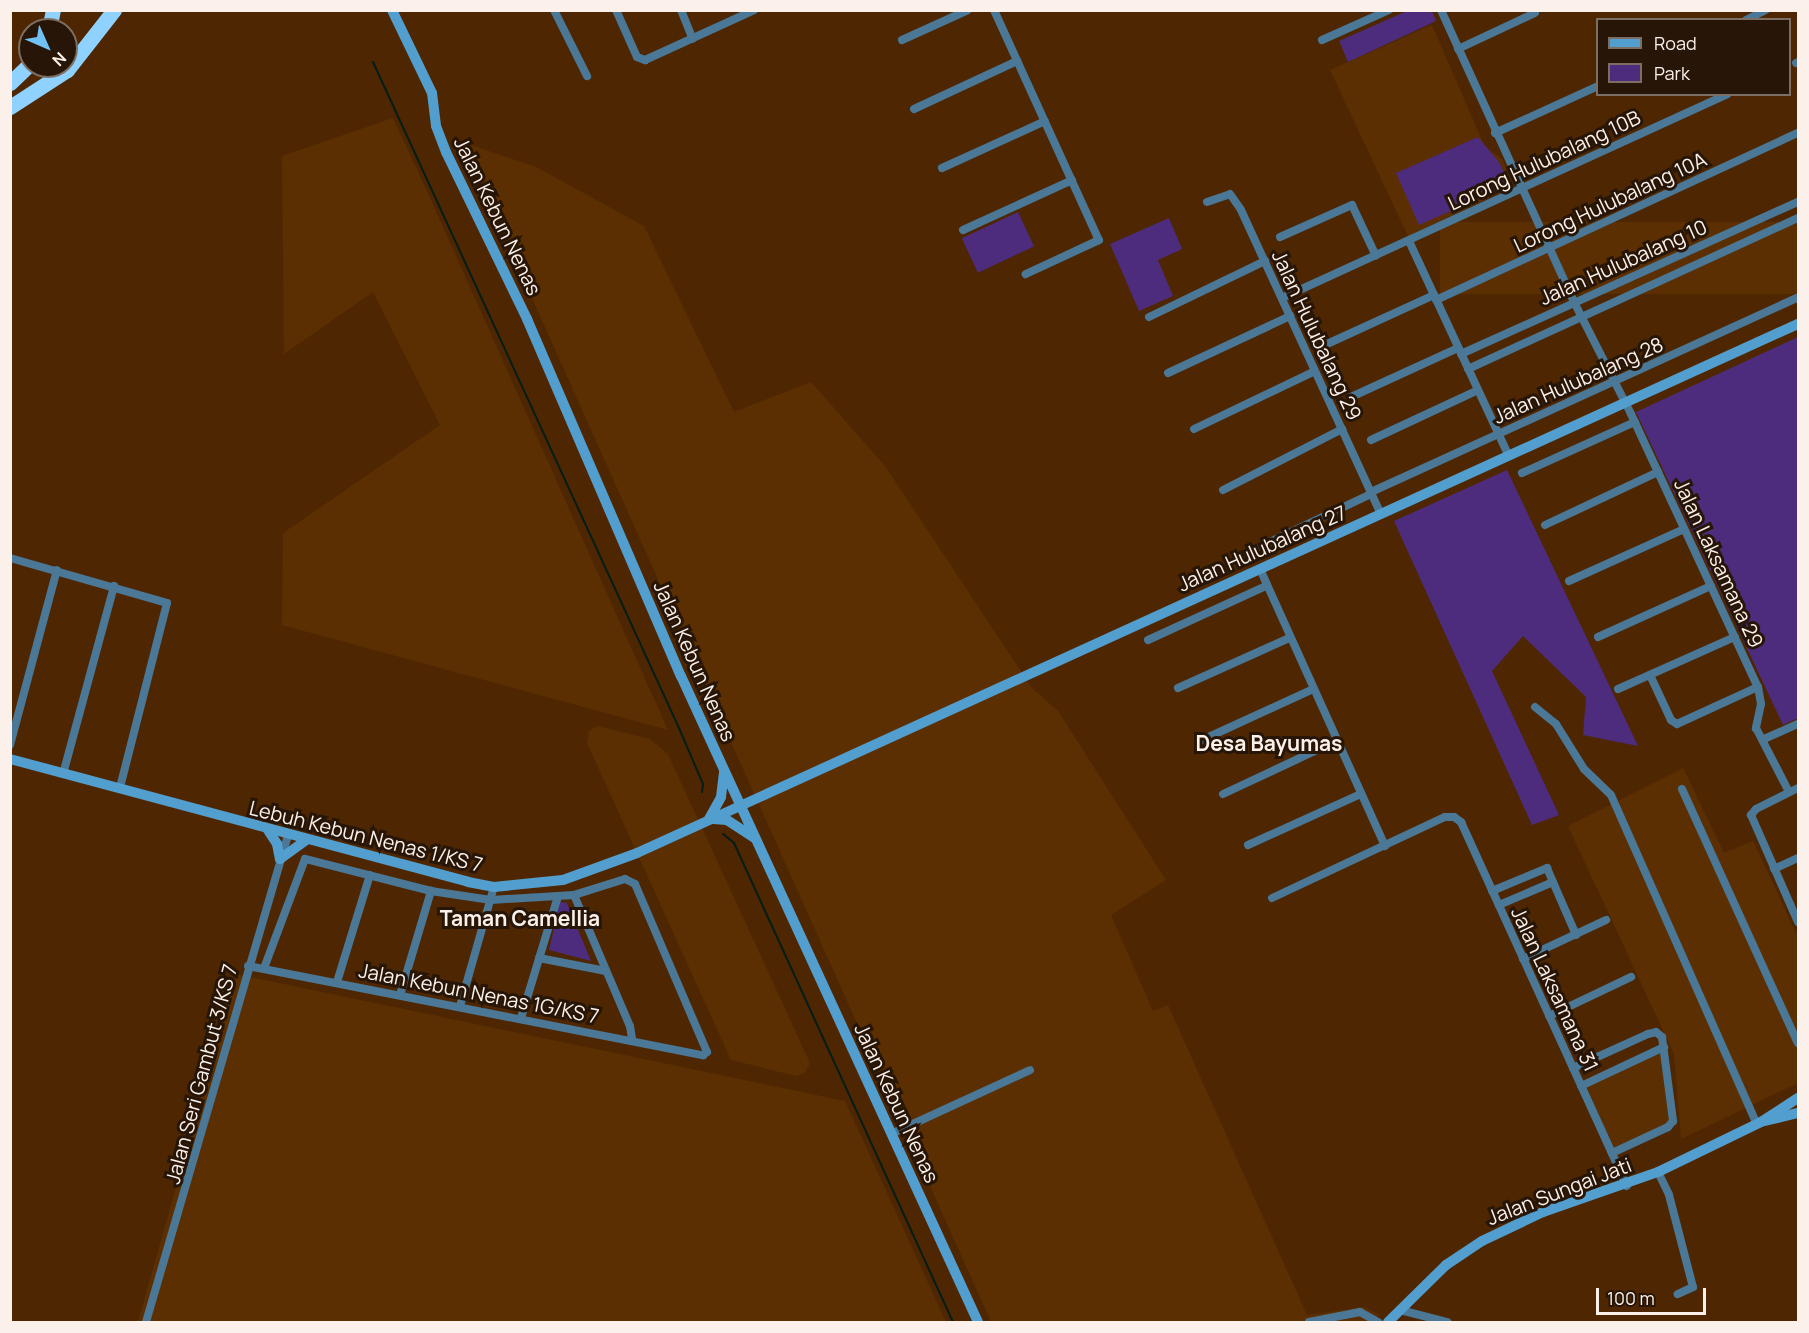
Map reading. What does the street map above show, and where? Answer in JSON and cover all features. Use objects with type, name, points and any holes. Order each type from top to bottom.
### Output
[{"type":"highway","points":[[10,107],[67,70],[114,10]]},
{"type":"street","name":"Jalan Kebun Nenas","points":[[392,10],[432,93],[436,126],[446,152],[531,329],[723,768],[978,1323]]},
{"type":"street","points":[[554,10],[587,76]]},
{"type":"street","points":[[616,10],[640,60],[693,39],[754,10]]},
{"type":"street","points":[[681,10],[693,39]]},
{"type":"street","points":[[902,40],[968,10]]},
{"type":"street","points":[[994,10],[1099,240],[1026,274]]},
{"type":"street","points":[[1322,40],[1389,10]]},
{"type":"street","name":"Jalan Laksamana 29","points":[[1441,10],[1549,249],[1635,422],[1758,687],[1761,704],[1755,721],[1789,792]]},
{"type":"street","points":[[1750,18],[1766,10]]},
{"type":"street","points":[[1458,49],[1535,14]]},
{"type":"street","points":[[914,109],[1017,61]]},
{"type":"street","points":[[1495,133],[1596,87]]},
{"type":"street","name":"Lorong Hulubalang 10B","points":[[1282,298],[1723,96]]},
{"type":"street","points":[[942,168],[1045,121]]},
{"type":"street","name":"Lorong Hulubalang 10A","points":[[1327,344],[1549,249],[1798,133]]},
{"type":"street","points":[[963,230],[1072,180]]},
{"type":"street","name":"Jalan Hulubalang 29","points":[[1207,202],[1224,195],[1234,197],[1381,514]]},
{"type":"street","name":"Jalan Hulubalang 10","points":[[1352,397],[1574,302],[1798,202]]},
{"type":"street","points":[[1280,237],[1352,205],[1376,256]]},
{"type":"street","name":"Jalan Hulubalang 10","points":[[1468,369],[1798,218]]},
{"type":"street","points":[[1409,241],[1509,456]]},
{"type":"street","points":[[1149,317],[1265,261]]},
{"type":"street","name":"Jalan Hulubalang 28","points":[[1251,551],[1498,434],[1798,297]]},
{"type":"street","points":[[1168,374],[1290,316]]},
{"type":"street","name":"Jalan Hulubalang 27","points":[[740,804],[1798,324]]},
{"type":"street","points":[[1194,429],[1315,371]]},
{"type":"street","points":[[1371,440],[1478,390]]},
{"type":"street","points":[[1522,473],[1635,422]]},
{"type":"street","points":[[1222,490],[1342,429]]},
{"type":"street","points":[[1545,525],[1658,472]]},
{"type":"street","points":[[1569,581],[1684,529]]},
{"type":"street","points":[[10,558],[167,603],[120,787]]},
{"type":"street","points":[[1260,569],[1311,690],[1384,846],[1272,898]]},
{"type":"street","points":[[10,746],[57,570]]},
{"type":"street","points":[[63,774],[114,586]]},
{"type":"street","points":[[1148,640],[1266,586]]},
{"type":"street","points":[[1598,637],[1711,586]]},
{"type":"street","points":[[1617,689],[1735,637]]},
{"type":"street","points":[[1178,688],[1289,638]]},
{"type":"street","points":[[1650,675],[1671,720],[1677,724],[1758,687]]},
{"type":"street","points":[[1200,741],[1311,690]]},
{"type":"street","points":[[1535,707],[1556,724],[1584,769],[1611,795],[1759,1123]]},
{"type":"street","points":[[1764,739],[1798,724]]},
{"type":"street","points":[[1223,794],[1336,741]]},
{"type":"street","name":"Lebuh Kebun Nenas 1/KS 7","points":[[10,759],[120,787],[288,836],[494,887],[548,882],[581,875],[740,804]]},
{"type":"street","points":[[723,768],[721,797],[714,817],[727,820],[756,838]]},
{"type":"street","points":[[1798,788],[1751,815],[1798,920]]},
{"type":"street","points":[[1682,789],[1798,1043]]},
{"type":"street","points":[[1248,845],[1361,794]]},
{"type":"street","name":"Jalan Laksamana 31","points":[[1384,846],[1445,818],[1454,817],[1461,822],[1627,1186]]},
{"type":"street","points":[[268,830],[278,844],[280,859],[306,840]]},
{"type":"street","name":"Jalan Seri Gambut 3/KS 7","points":[[146,1323],[248,966],[288,836]]},
{"type":"street","points":[[1774,869],[1798,858]]},
{"type":"street","points":[[264,968],[301,862],[305,860],[431,891],[491,900],[574,895],[632,1039]]},
{"type":"street","points":[[1492,891],[1547,868],[1576,934]]},
{"type":"street","points":[[337,982],[370,875]]},
{"type":"street","name":"Jalan Kebun Nenas 1G/KS 7","points":[[248,966],[632,1039],[704,1055],[707,1047],[635,884],[625,879],[574,895]]},
{"type":"street","points":[[1499,905],[1553,882]]},
{"type":"street","points":[[460,1006],[494,887]]},
{"type":"street","points":[[400,994],[431,891]]},
{"type":"street","points":[[521,1018],[558,896]]},
{"type":"street","points":[[1523,959],[1606,920]]},
{"type":"street","points":[[539,958],[606,971]]},
{"type":"street","points":[[1549,1016],[1631,977]]},
{"type":"street","points":[[1574,1068],[1648,1034],[1656,1032],[1662,1037],[1673,1112],[1668,1127],[1612,1153]]},
{"type":"street","points":[[1581,1086],[1664,1047]]},
{"type":"street","points":[[891,1134],[1030,1070]]},
{"type":"street","name":"Jalan Sungai Jati","points":[[1388,1323],[1446,1265],[1482,1240],[1544,1212],[1627,1186],[1759,1123],[1798,1098]]},
{"type":"street","name":"Jalan Sungai Jati","points":[[1759,1123],[1785,1119],[1798,1113]]},
{"type":"street","points":[[1658,1172],[1669,1195],[1693,1287],[1678,1294]]},
{"type":"street","points":[[1400,1310],[1447,1323]]},
{"type":"street","points":[[1309,1323],[1360,1312],[1378,1323]]},
{"type":"shaded area","points":[[1432,25],[1485,147],[1502,159],[1514,186],[1408,236],[1330,70]]},
{"type":"shaded area","points":[[393,118],[668,730],[282,625],[283,533],[440,425],[373,292],[284,354],[282,156]]},
{"type":"shaded area","points":[[462,142],[536,167],[644,226],[734,412],[811,382],[885,466],[1032,688],[1058,711],[1166,880],[1111,915],[1153,1011],[1168,1005],[1307,1315],[1364,1307],[1379,1315],[1374,1322],[991,1322]]},
{"type":"shaded area","points":[[1440,222],[1798,222],[1798,294],[1440,294]]},
{"type":"shaded area","points":[[597,726],[650,739],[668,754],[810,1063],[805,1073],[796,1076],[731,1060],[587,743],[589,731]]},
{"type":"shaded area","points":[[1683,768],[1724,853],[1753,841],[1798,937],[1798,1083],[1681,1139],[1674,1054],[1568,826]]},
{"type":"shaded area","points":[[236,974],[845,1101],[946,1322],[138,1322]]},
{"type":"shaded area","points":[[1662,1051],[1671,1115],[1667,1125],[1613,1149],[1584,1087]]},
{"type":"green space","points":[[1407,11],[1432,11],[1436,21],[1348,62],[1339,41]]},
{"type":"green space","points":[[1478,137],[1499,162],[1510,185],[1419,225],[1396,173]]},
{"type":"green space","points":[[1018,212],[1034,246],[978,273],[962,238]]},
{"type":"green space","points":[[1169,218],[1182,249],[1158,260],[1173,296],[1139,311],[1110,244]]},
{"type":"green space","points":[[1798,337],[1798,718],[1783,725],[1636,412]]},
{"type":"green space","points":[[1507,470],[1638,746],[1583,735],[1586,697],[1523,636],[1492,671],[1559,815],[1532,825],[1394,521]]},
{"type":"green space","points":[[560,902],[567,903],[591,961],[549,950]]},
{"type":"waterway","points":[[373,62],[679,728],[703,784],[702,792]]},
{"type":"waterway","points":[[723,834],[734,843],[953,1322]]},
{"type":"district","name":"Desa Bayumas","points":[[1269,743]]},
{"type":"district","name":"Taman Camellia","points":[[520,918]]}]
